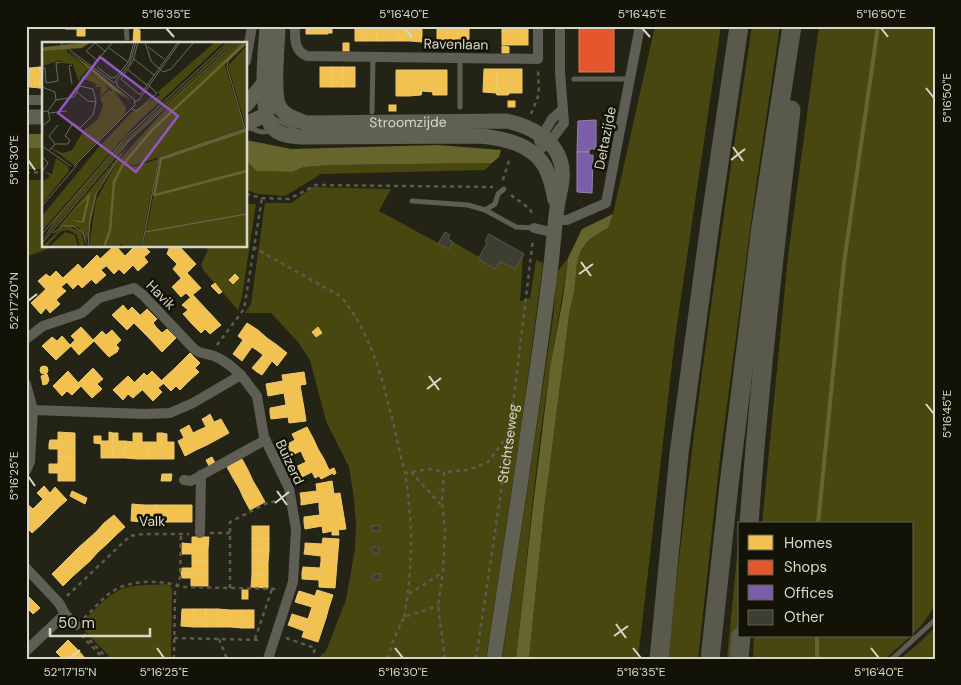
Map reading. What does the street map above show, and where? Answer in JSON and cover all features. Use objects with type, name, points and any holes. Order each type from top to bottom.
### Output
[{"type":"highway","points":[[659,659],[679,454],[710,221],[739,26]]},
{"type":"highway","points":[[710,659],[729,485],[761,227],[792,26]]},
{"type":"highway","points":[[749,522],[774,255],[800,39],[796,26]]},
{"type":"highway","points":[[739,659],[741,638]]},
{"type":"street","points":[[248,49],[252,26]]},
{"type":"street","points":[[251,115],[265,94],[263,84],[267,26]]},
{"type":"street","points":[[278,26],[276,93],[279,106],[286,114],[306,123]]},
{"type":"street","name":"Ravenlaan","points":[[295,26],[295,41],[298,49],[307,56],[538,59]]},
{"type":"street","points":[[538,26],[538,59]]},
{"type":"street","points":[[533,154],[545,139],[564,123],[560,26]]},
{"type":"street","name":"Deltazijde","points":[[556,221],[567,220],[606,203],[640,26]]},
{"type":"street","points":[[251,115],[276,93]]},
{"type":"street","points":[[26,100],[42,100]]},
{"type":"street","points":[[251,115],[276,131]]},
{"type":"street","points":[[26,116],[42,117]]},
{"type":"street","name":"Stroomzijde","points":[[306,123],[507,122],[526,126],[545,139]]},
{"type":"street","name":"Stroomzijde","points":[[276,131],[285,135],[301,137],[495,137],[516,144],[533,154]]},
{"type":"street","name":"Stichtseweg","points":[[494,659],[546,308],[563,177],[557,152],[545,139]]},
{"type":"street","name":"Stichtseweg","points":[[533,154],[544,166],[550,180],[556,221]]},
{"type":"street","points":[[534,228],[556,221]]},
{"type":"street","name":"Havik","points":[[26,340],[43,326],[82,313],[99,298],[134,288],[144,295],[195,350],[204,356],[211,355],[226,361],[241,375]]},
{"type":"street","points":[[33,410],[170,414],[241,375]]},
{"type":"street","name":"Buizerd","points":[[241,375],[257,396],[265,440],[289,488],[296,533],[293,582],[268,659]]},
{"type":"street","points":[[26,384],[33,410],[30,462],[26,472]]},
{"type":"street","points":[[184,480],[191,481],[265,440]]},
{"type":"street","points":[[200,533],[201,475]]},
{"type":"street","points":[[26,568],[59,603],[65,614],[76,625]]},
{"type":"street","points":[[26,651],[65,614]]},
{"type":"lane","points":[[126,26],[127,38]]},
{"type":"lane","points":[[372,112],[373,57]]},
{"type":"lane","points":[[460,58],[460,107]]},
{"type":"lane","points":[[574,79],[631,79]]},
{"type":"lane","name":"Stroomzijde","points":[[251,115],[293,127],[306,123]]},
{"type":"lane","name":"Stroomzijde","points":[[251,115],[261,132],[276,131]]},
{"type":"lane","points":[[485,210],[495,204],[498,194],[504,189]]},
{"type":"lane","points":[[412,201],[468,205],[485,210],[516,228],[534,228]]},
{"type":"lane","points":[[892,659],[935,620]]},
{"type":"path","points":[[526,126],[539,94],[538,59]]},
{"type":"path","points":[[26,173],[42,172]]},
{"type":"path","points":[[248,194],[262,198],[289,199],[316,184],[488,186],[504,189]]},
{"type":"path","name":"Stichtseweg","points":[[476,659],[509,438],[532,259],[534,228],[533,215],[530,209],[504,189]]},
{"type":"path","points":[[211,355],[244,309],[262,198]]},
{"type":"path","points":[[253,247],[340,296],[362,326],[372,349],[405,473],[410,504],[412,540],[408,594],[404,617],[392,644],[388,659]]},
{"type":"path","points":[[405,473],[431,468],[444,472],[468,470],[488,462],[504,440],[509,438]]},
{"type":"path","points":[[411,472],[442,506]]},
{"type":"path","points":[[444,472],[442,506],[445,529],[443,572],[438,606],[445,659]]},
{"type":"path","points":[[230,588],[230,522],[265,504],[291,498]]},
{"type":"path","name":"Valk","points":[[70,593],[130,536],[143,534],[231,533]]},
{"type":"path","points":[[174,659],[174,591],[180,578],[181,534]]},
{"type":"path","points":[[408,594],[443,572]]},
{"type":"path","points":[[106,659],[76,625],[118,588],[144,583],[169,582],[182,587],[272,589],[290,592]]},
{"type":"path","points":[[255,639],[272,589]]},
{"type":"path","points":[[404,617],[438,606]]},
{"type":"path","points":[[174,638],[274,639],[315,648],[312,659]]},
{"type":"path","points":[[218,639],[227,659]]},
{"type":"shaded area","points":[[655,26],[721,26],[675,338],[638,659],[529,659],[544,510],[577,262],[585,245],[608,228],[613,214]]},
{"type":"shaded area","points":[[752,26],[780,26],[756,186],[720,458],[698,659],[668,659],[706,342]]},
{"type":"shaded area","points":[[819,26],[935,26],[935,606],[914,633],[914,522],[762,522],[788,256]]},
{"type":"shaded area","points":[[26,134],[42,134],[42,148],[26,148]]},
{"type":"shaded area","points":[[248,140],[291,149],[438,145],[501,150],[499,157],[492,163],[333,165],[304,167],[292,172],[256,171],[248,162]]},
{"type":"shaded area","points":[[26,148],[42,148],[42,169],[26,169]]},
{"type":"shaded area","points":[[248,162],[256,171],[292,172],[304,167],[333,165],[492,163],[485,170],[321,174],[285,196],[258,194],[248,191]]},
{"type":"shaded area","points":[[26,180],[42,180],[42,248],[50,248],[26,257]]},
{"type":"shaded area","points":[[312,187],[391,189],[379,211],[438,243],[445,232],[450,235],[448,239],[479,257],[523,255],[520,301],[530,298],[536,260],[543,263],[522,421],[486,659],[317,659],[326,651],[346,600],[355,549],[356,523],[349,467],[326,421],[310,360],[298,342],[271,313],[245,313],[251,304],[265,203],[292,203]]},
{"type":"shaded area","points":[[248,204],[256,204],[242,297],[238,310],[201,265],[208,250],[206,248],[248,248]]},
{"type":"shaded area","points":[[613,214],[608,228],[585,244],[577,262],[544,510],[529,659],[516,659],[550,367],[563,298],[568,258],[582,229]]},
{"type":"shaded area","points":[[568,258],[540,440],[516,659],[502,659],[553,318],[557,272]]},
{"type":"shaded area","points":[[738,546],[737,659],[727,659]]},
{"type":"shaded area","points":[[169,584],[172,589],[171,659],[112,659],[79,625],[100,604],[118,591],[136,586]]},
{"type":"shaded area","points":[[935,627],[935,659],[900,659],[919,643]]},
{"type":"shaded area","points":[[754,638],[909,638],[885,659],[753,659]]},
{"type":"building: Homes","points":[[65,26],[85,26],[85,36],[77,36],[77,29],[65,29]]},
{"type":"building: Homes","points":[[306,26],[332,26],[332,33],[306,34]]},
{"type":"building: Homes","points":[[355,26],[366,26],[366,41],[355,41]]},
{"type":"building: Homes","points":[[366,26],[377,26],[377,41],[366,41]]},
{"type":"building: Homes","points":[[377,26],[389,26],[388,41],[377,41]]},
{"type":"building: Homes","points":[[389,26],[399,26],[399,41],[388,41]]},
{"type":"building: Homes","points":[[399,26],[411,26],[410,41],[399,41]]},
{"type":"building: Homes","points":[[411,26],[422,26],[422,42],[410,41]]},
{"type":"building: Homes","points":[[437,26],[447,26],[447,40],[437,40]]},
{"type":"building: Homes","points":[[447,26],[458,26],[458,40],[447,40]]},
{"type":"building: Homes","points":[[458,26],[469,26],[469,40],[458,40]]},
{"type":"building: Homes","points":[[502,26],[528,26],[528,32],[502,32]]},
{"type":"building: Homes","points":[[134,29],[140,30],[140,42],[133,42]]},
{"type":"building: Homes","points":[[502,32],[528,32],[528,45],[502,45]]},
{"type":"building: Homes","points":[[343,43],[349,43],[349,51],[343,51]]},
{"type":"building: Homes","points":[[502,46],[509,47],[509,53],[502,53]]},
{"type":"building: Homes","points":[[40,67],[40,88],[30,87],[30,68]]},
{"type":"building: Homes","points":[[40,67],[42,67],[42,88],[40,88]]},
{"type":"building: Homes","points":[[320,67],[332,67],[332,87],[320,87]]},
{"type":"building: Homes","points":[[332,67],[343,67],[343,87],[332,87]]},
{"type":"building: Homes","points":[[343,67],[355,67],[355,87],[343,87]]},
{"type":"building: Homes","points":[[26,68],[30,68],[30,87],[26,87]]},
{"type":"building: Homes","points":[[484,69],[497,69],[497,95],[496,93],[483,92]]},
{"type":"building: Homes","points":[[497,69],[509,69],[508,95],[497,95]]},
{"type":"building: Homes","points":[[509,69],[522,69],[522,93],[509,93],[508,95]]},
{"type":"building: Homes","points":[[396,70],[410,70],[409,96],[396,96]]},
{"type":"building: Homes","points":[[410,70],[422,70],[421,95],[409,96]]},
{"type":"building: Homes","points":[[422,70],[434,70],[433,95],[433,92],[422,91],[421,95]]},
{"type":"building: Homes","points":[[434,70],[447,70],[447,95],[433,95]]},
{"type":"building: Homes","points":[[508,101],[515,101],[515,107],[508,107]]},
{"type":"building: Homes","points":[[389,105],[396,105],[396,111],[389,111]]},
{"type":"building: Homes","points":[[112,248],[118,248],[133,265],[124,274],[119,269],[114,274],[100,259]]},
{"type":"building: Homes","points":[[133,248],[146,248],[150,252],[144,257],[148,262],[138,271],[125,256]]},
{"type":"building: Homes","points":[[169,248],[181,248],[196,264],[181,278],[173,269],[177,264],[167,254]]},
{"type":"building: Homes","points":[[97,255],[106,266],[101,270],[106,275],[96,284],[82,270]]},
{"type":"building: Homes","points":[[78,264],[92,279],[82,288],[78,284],[73,289],[63,278]]},
{"type":"building: Homes","points":[[196,264],[187,273],[201,288],[190,297],[186,293],[181,297],[172,287]]},
{"type":"building: Homes","points":[[56,271],[67,282],[61,287],[66,291],[56,300],[38,281],[46,274],[50,277]]},
{"type":"building: Homes","points":[[235,274],[239,278],[233,284],[229,280]]},
{"type":"building: Homes","points":[[215,283],[222,292],[219,294],[211,286]]},
{"type":"building: Homes","points":[[46,289],[60,304],[50,313],[46,308],[41,314],[31,303]]},
{"type":"building: Homes","points":[[193,295],[207,310],[192,324],[183,314],[188,310],[182,305]]},
{"type":"building: Homes","points":[[123,305],[128,311],[132,307],[141,316],[127,330],[112,315]]},
{"type":"building: Homes","points":[[147,309],[157,319],[153,323],[157,328],[148,337],[133,322]]},
{"type":"building: Homes","points":[[207,310],[221,325],[210,334],[205,329],[201,333],[192,324]]},
{"type":"building: Homes","points":[[247,323],[258,330],[237,357],[233,354],[243,340],[238,336]]},
{"type":"building: Homes","points":[[81,327],[94,341],[79,355],[70,345],[75,340],[71,336]]},
{"type":"building: Homes","points":[[318,327],[322,333],[316,337],[312,332]]},
{"type":"building: Homes","points":[[157,328],[162,333],[167,329],[176,338],[162,352],[148,337]]},
{"type":"building: Homes","points":[[112,330],[121,340],[116,345],[119,348],[117,352],[109,357],[93,340],[102,331],[106,335]]},
{"type":"building: Homes","points":[[258,330],[267,338],[258,351],[252,347],[242,361],[237,357]]},
{"type":"building: Homes","points":[[62,336],[71,346],[56,360],[42,346],[52,337],[57,341]]},
{"type":"building: Homes","points":[[267,338],[277,345],[257,372],[252,368],[263,355],[258,351]]},
{"type":"building: Homes","points":[[277,345],[287,353],[277,366],[272,361],[262,375],[257,372]]},
{"type":"building: Homes","points":[[190,353],[200,363],[195,368],[199,372],[189,381],[176,367]]},
{"type":"building: Homes","points":[[44,366],[48,370],[44,374],[40,370]]},
{"type":"building: Homes","points":[[176,367],[189,381],[180,390],[176,386],[171,391],[161,381]]},
{"type":"building: Homes","points":[[93,368],[103,379],[97,384],[102,389],[92,398],[78,383]]},
{"type":"building: Homes","points":[[68,371],[81,386],[72,395],[67,391],[62,396],[53,386]]},
{"type":"building: Homes","points":[[152,371],[164,383],[158,388],[162,392],[153,401],[135,382],[144,373],[147,376]]},
{"type":"building: Homes","points":[[304,372],[306,384],[267,390],[266,384],[283,381],[282,375]]},
{"type":"building: Homes","points":[[47,374],[49,380],[47,384],[43,385],[41,376]]},
{"type":"building: Homes","points":[[128,376],[142,390],[133,398],[128,394],[123,400],[113,390]]},
{"type":"building: Homes","points":[[306,384],[300,385],[302,397],[285,399],[284,393],[268,396],[267,390]]},
{"type":"building: Homes","points":[[302,397],[304,408],[270,413],[270,408],[286,405],[285,399]]},
{"type":"building: Homes","points":[[304,408],[306,421],[289,423],[288,417],[271,419],[270,413]]},
{"type":"building: Homes","points":[[210,414],[214,422],[221,419],[229,433],[218,439],[206,417]]},
{"type":"building: Homes","points":[[206,417],[218,439],[207,445],[199,430],[206,427],[202,419]]},
{"type":"building: Homes","points":[[189,425],[193,433],[199,430],[207,445],[196,450],[184,428]]},
{"type":"building: Homes","points":[[307,427],[313,438],[283,453],[280,448],[295,440],[292,434]]},
{"type":"building: Homes","points":[[184,428],[196,450],[185,456],[178,441],[184,438],[180,430]]},
{"type":"building: Homes","points":[[58,432],[75,433],[75,445],[49,444],[50,440],[58,440]]},
{"type":"building: Homes","points":[[109,432],[113,433],[113,458],[101,458],[101,441],[109,441]]},
{"type":"building: Homes","points":[[113,433],[118,433],[118,441],[125,441],[125,458],[113,458]]},
{"type":"building: Homes","points":[[133,433],[138,433],[137,459],[125,458],[125,441],[133,442]]},
{"type":"building: Homes","points":[[138,433],[142,433],[142,442],[149,442],[149,459],[137,459]]},
{"type":"building: Homes","points":[[157,433],[162,433],[161,459],[149,459],[149,442],[157,442]]},
{"type":"building: Homes","points":[[162,433],[167,434],[167,442],[174,442],[174,459],[161,459]]},
{"type":"building: Homes","points":[[94,436],[101,436],[101,444],[94,443]]},
{"type":"building: Homes","points":[[313,438],[318,449],[303,456],[301,451],[285,458],[283,453]]},
{"type":"building: Homes","points":[[49,444],[75,445],[75,457],[58,457],[58,449],[49,449]]},
{"type":"building: Homes","points":[[318,449],[324,459],[294,475],[291,469],[306,462],[303,456]]},
{"type":"building: Homes","points":[[58,457],[75,457],[75,469],[49,468],[49,464],[58,464]]},
{"type":"building: Homes","points":[[212,457],[215,463],[209,466],[206,460]]},
{"type":"building: Homes","points":[[242,459],[248,470],[233,478],[227,467]]},
{"type":"building: Homes","points":[[324,459],[329,470],[334,468],[336,473],[334,475],[333,473],[321,479],[319,476],[315,478],[312,472],[296,480],[294,475]]},
{"type":"building: Homes","points":[[49,468],[75,469],[75,481],[58,481],[58,473],[49,473]]},
{"type":"building: Homes","points":[[248,470],[253,481],[239,488],[233,478]]},
{"type":"building: Homes","points":[[162,474],[172,474],[171,481],[161,481]]},
{"type":"building: Homes","points":[[253,481],[259,491],[244,499],[239,488]]},
{"type":"building: Homes","points":[[332,481],[334,494],[301,499],[300,493],[317,491],[316,484]]},
{"type":"building: Homes","points":[[44,486],[50,493],[55,487],[67,500],[58,508],[40,490]]},
{"type":"building: Homes","points":[[40,490],[58,508],[50,516],[38,504],[43,499],[37,493]]},
{"type":"building: Homes","points":[[72,491],[87,498],[85,504],[70,496]]},
{"type":"building: Homes","points":[[259,491],[265,502],[250,510],[244,499]]},
{"type":"building: Homes","points":[[340,493],[342,505],[319,508],[319,502],[301,505],[301,499]]},
{"type":"building: Homes","points":[[26,503],[33,509],[38,504],[50,516],[41,525],[26,509]]},
{"type":"building: Homes","points":[[132,504],[144,505],[144,522],[131,521]]},
{"type":"building: Homes","points":[[144,505],[156,505],[156,522],[144,522]]},
{"type":"building: Homes","points":[[156,505],[168,505],[168,522],[156,522]]},
{"type":"building: Homes","points":[[168,505],[180,505],[179,522],[168,522]]},
{"type":"building: Homes","points":[[180,505],[192,505],[192,522],[179,522]]},
{"type":"building: Homes","points":[[342,505],[344,517],[304,523],[304,517],[320,515],[319,508]]},
{"type":"building: Homes","points":[[26,509],[41,525],[32,533],[26,527]]},
{"type":"building: Homes","points":[[114,515],[125,527],[116,535],[104,523]]},
{"type":"building: Homes","points":[[344,517],[346,529],[338,530],[339,535],[332,535],[332,531],[323,533],[322,526],[305,529],[304,523]]},
{"type":"building: Homes","points":[[104,523],[116,535],[107,544],[96,532]]},
{"type":"building: Homes","points":[[252,526],[269,526],[269,539],[252,539]]},
{"type":"building: Homes","points":[[96,532],[107,544],[98,552],[87,540]]},
{"type":"building: Homes","points":[[192,537],[209,537],[208,549],[182,549],[182,543],[192,544]]},
{"type":"building: Homes","points":[[323,538],[339,539],[338,551],[305,548],[305,543],[322,544]]},
{"type":"building: Homes","points":[[252,539],[269,539],[269,551],[252,551]]},
{"type":"building: Homes","points":[[87,540],[98,552],[90,561],[78,548]]},
{"type":"building: Homes","points":[[78,548],[90,561],[81,569],[69,557]]},
{"type":"building: Homes","points":[[305,548],[338,551],[337,563],[321,562],[321,556],[304,554]]},
{"type":"building: Homes","points":[[182,549],[208,549],[208,561],[192,561],[192,554],[182,554]]},
{"type":"building: Homes","points":[[252,551],[269,551],[268,563],[252,563]]},
{"type":"building: Homes","points":[[69,557],[81,569],[72,577],[61,565]]},
{"type":"building: Homes","points":[[192,561],[208,561],[208,573],[181,573],[182,568],[192,568]]},
{"type":"building: Homes","points":[[321,562],[337,563],[336,576],[302,573],[303,567],[320,568]]},
{"type":"building: Homes","points":[[252,563],[268,563],[268,575],[252,575]]},
{"type":"building: Homes","points":[[61,565],[72,577],[63,586],[52,574]]},
{"type":"building: Homes","points":[[181,573],[208,573],[208,586],[191,586],[191,578],[182,578]]},
{"type":"building: Homes","points":[[302,573],[336,576],[335,588],[319,587],[319,580],[302,579]]},
{"type":"building: Homes","points":[[252,575],[268,575],[268,588],[251,587]]},
{"type":"building: Homes","points":[[242,590],[248,590],[248,599],[242,599]]},
{"type":"building: Homes","points":[[317,590],[333,595],[329,607],[297,596],[299,591],[315,596]]},
{"type":"building: Homes","points":[[26,594],[40,608],[33,614],[29,610],[26,613]]},
{"type":"building: Homes","points":[[297,596],[329,607],[326,618],[310,613],[312,607],[295,602]]},
{"type":"building: Homes","points":[[182,609],[194,609],[194,627],[181,626]]},
{"type":"building: Homes","points":[[194,609],[206,609],[206,627],[194,627]]},
{"type":"building: Homes","points":[[206,609],[218,609],[218,627],[206,627]]},
{"type":"building: Homes","points":[[218,609],[230,610],[230,627],[218,627]]},
{"type":"building: Homes","points":[[230,610],[242,610],[242,628],[230,627]]},
{"type":"building: Homes","points":[[242,610],[254,610],[254,628],[242,628]]},
{"type":"building: Homes","points":[[310,613],[326,618],[322,630],[290,620],[292,614],[308,619]]},
{"type":"building: Homes","points":[[290,620],[322,630],[318,642],[302,637],[304,631],[288,625]]},
{"type":"building: Homes","points":[[68,640],[77,649],[67,659],[63,659],[56,652]]},
{"type":"building: Homes","points":[[77,649],[84,659],[67,659]]},
{"type":"building: Shops","points":[[579,28],[614,28],[614,72],[579,72]]},
{"type":"building: Offices","points":[[596,120],[596,149],[589,149],[589,152],[577,152],[578,121]]},
{"type":"building: Offices","points":[[577,152],[589,152],[589,155],[593,155],[592,193],[577,192]]},
{"type":"building: Other","points":[[445,232],[450,235],[448,239],[453,242],[449,249],[438,244]]},
{"type":"building: Other","points":[[489,234],[524,254],[515,269],[500,261],[495,269],[478,259],[487,243],[485,241]]},
{"type":"building: Other","points":[[379,525],[380,531],[372,531],[371,526]]},
{"type":"building: Other","points":[[372,547],[379,547],[379,554],[372,553]]},
{"type":"building: Other","points":[[373,574],[381,574],[380,580],[373,579]]},
{"type":"waterway","points":[[818,522],[844,263],[878,26]]},
{"type":"waterway","points":[[817,638],[817,659]]}]
